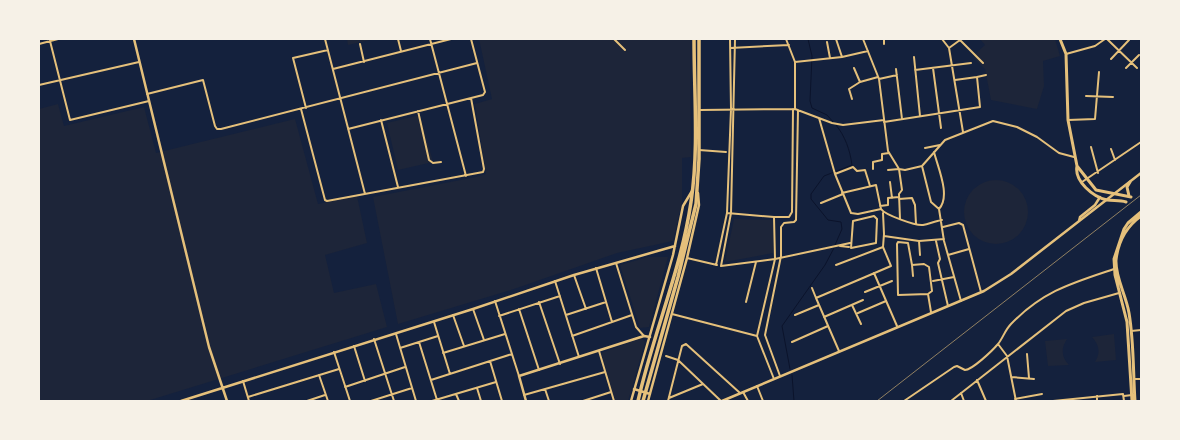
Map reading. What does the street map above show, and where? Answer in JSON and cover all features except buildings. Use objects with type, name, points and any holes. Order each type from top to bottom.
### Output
[{"type":"main road","points":[[638,401],[688,216],[692,190],[694,160],[694,39]]},
{"type":"main road","points":[[643,401],[693,217],[698,190],[698,39]]},
{"type":"main road","points":[[1060,39],[1066,54],[1068,120],[1074,157],[1077,166],[1076,170],[1082,182],[1092,194],[1106,200],[1126,202]]},
{"type":"main road","points":[[1077,166],[1096,190],[1130,196],[1127,187],[1130,182]]},
{"type":"main road","points":[[1136,211],[1140,213]]},
{"type":"main road","points":[[1134,401],[1129,372],[1127,322],[1114,269],[1114,255],[1122,232],[1128,223],[1140,213]]},
{"type":"main road","points":[[1134,401],[1131,331],[1128,309],[1118,276],[1116,259],[1125,232],[1140,213]]},
{"type":"street","points":[[39,44],[58,39]]},
{"type":"street","points":[[134,39],[209,346],[226,401]]},
{"type":"street","points":[[326,39],[365,194]]},
{"type":"street","points":[[398,39],[401,52]]},
{"type":"street","points":[[430,39],[449,105],[466,176]]},
{"type":"street","points":[[333,69],[451,39]]},
{"type":"street","points":[[348,129],[418,111],[449,105],[483,95],[485,92],[471,39]]},
{"type":"street","points":[[614,39],[625,50]]},
{"type":"street","points":[[716,265],[727,213],[731,109],[730,39]]},
{"type":"street","points":[[721,266],[732,213],[735,109],[735,39]]},
{"type":"street","points":[[780,376],[765,335],[781,256],[782,227],[784,223],[794,222],[796,220],[795,62],[786,39]]},
{"type":"street","points":[[836,39],[842,57]]},
{"type":"street","points":[[863,39],[878,78],[889,153],[899,169],[902,190],[899,197],[900,219]]},
{"type":"street","points":[[884,39],[884,44]]},
{"type":"street","points":[[942,39],[950,48],[963,133]]},
{"type":"street","points":[[1066,54],[1095,46],[1106,39],[1137,68]]},
{"type":"street","points":[[950,48],[960,40],[983,63]]},
{"type":"street","points":[[1110,59],[1130,40]]},
{"type":"street","points":[[50,41],[70,120],[149,101]]},
{"type":"street","points":[[826,42],[830,58]]},
{"type":"street","points":[[360,44],[364,62]]},
{"type":"street","points":[[730,48],[789,45]]},
{"type":"street","points":[[306,108],[293,58],[328,50]]},
{"type":"street","points":[[795,62],[842,57],[868,51]]},
{"type":"street","points":[[1126,68],[1139,55]]},
{"type":"street","points":[[914,56],[920,116]]},
{"type":"street","points":[[39,85],[139,62]]},
{"type":"street","points":[[147,94],[203,80],[215,126],[217,129],[221,130],[477,63]]},
{"type":"street","points":[[915,70],[971,63]]},
{"type":"street","points":[[854,68],[860,82]]},
{"type":"street","points":[[896,68],[902,119]]},
{"type":"street","points":[[933,68],[942,128]]},
{"type":"street","points":[[1068,120],[1096,119],[1099,72]]},
{"type":"street","points":[[852,99],[848,90],[860,82],[897,75]]},
{"type":"street","points":[[954,80],[986,75]]},
{"type":"street","points":[[698,110],[795,110],[832,123],[848,125],[902,119],[980,107],[977,77]]},
{"type":"street","points":[[1086,96],[1112,97]]},
{"type":"street","points":[[301,109],[326,201],[483,172],[484,169],[471,98]]},
{"type":"street","points":[[727,213],[789,217],[792,212],[795,110]]},
{"type":"street","points":[[418,111],[429,160],[433,163],[441,162]]},
{"type":"street","points":[[819,118],[835,174],[851,213],[858,214],[881,208],[888,205],[888,198],[892,196],[912,198],[915,205],[916,224]]},
{"type":"street","points":[[381,120],[398,188]]},
{"type":"street","points":[[888,170],[905,170],[922,166],[945,140],[993,121],[1016,127],[1037,137],[1059,153],[1074,157]]},
{"type":"street","points":[[1082,182],[1098,173],[1141,142]]},
{"type":"street","points":[[925,148],[941,145]]},
{"type":"street","points":[[1091,147],[1098,173]]},
{"type":"street","points":[[1112,149],[1115,160]]},
{"type":"street","points":[[699,150],[726,152]]},
{"type":"street","points":[[934,152],[944,191],[943,205],[939,209]]},
{"type":"street","points":[[873,169],[873,162],[882,160],[882,154],[889,153]]},
{"type":"street","points":[[922,166],[931,202],[939,209],[944,239],[961,301]]},
{"type":"street","points":[[835,174],[851,167],[857,171],[866,170],[870,186]]},
{"type":"street","points":[[666,356],[678,360],[722,401],[730,400],[780,376],[981,292],[1011,274],[1141,173]]},
{"type":"street","points":[[890,182],[892,196]]},
{"type":"street","points":[[816,298],[891,266],[883,247],[883,213],[877,186],[870,186],[843,194],[822,203]]},
{"type":"street","points":[[631,401],[675,246],[683,206],[692,190]]},
{"type":"street","points":[[648,401],[672,314],[699,205],[698,190]]},
{"type":"street","points":[[1079,221],[1080,217],[1095,205],[1100,197]]},
{"type":"street","points":[[883,213],[916,224],[924,225],[928,222],[942,220]]},
{"type":"street","points":[[774,217],[775,259],[757,336],[774,379]]},
{"type":"street","points":[[838,246],[850,247],[876,243],[876,217],[853,220],[850,247]]},
{"type":"street","points":[[943,227],[961,223],[970,249],[981,292]]},
{"type":"street","points":[[884,236],[919,241],[936,241],[944,239]]},
{"type":"street","points":[[919,241],[920,255]]},
{"type":"street","points":[[936,241],[948,306]]},
{"type":"street","points":[[912,265],[924,264],[929,267],[932,291],[928,294],[898,295],[898,242],[907,242],[909,244],[913,276]]},
{"type":"street","points":[[686,258],[721,266],[775,259],[781,256],[850,243]]},
{"type":"street","points":[[181,401],[473,309],[596,268],[675,246]]},
{"type":"street","points":[[836,265],[883,247]]},
{"type":"street","points":[[948,255],[970,249]]},
{"type":"street","points":[[616,262],[636,327],[644,336]]},
{"type":"street","points":[[746,302],[756,262]]},
{"type":"street","points":[[596,268],[612,322]]},
{"type":"street","points":[[904,401],[954,367],[957,366],[964,370],[971,369],[998,344],[1007,328],[1040,299],[1060,288],[1114,269]]},
{"type":"street","points":[[874,273],[897,326]]},
{"type":"street","points":[[574,275],[586,309]]},
{"type":"street","points":[[933,281],[954,277]]},
{"type":"street","points":[[555,281],[579,357]]},
{"type":"street","points":[[865,292],[892,281]]},
{"type":"street","points":[[812,288],[839,351]]},
{"type":"street","points":[[951,401],[1066,311],[1084,303],[1120,293]]},
{"type":"street","points":[[928,294],[931,312]]},
{"type":"street","points":[[499,316],[560,296]]},
{"type":"street","points":[[824,317],[863,300]]},
{"type":"street","points":[[495,301],[526,401]]},
{"type":"street","points":[[858,313],[886,301]]},
{"type":"street","points":[[539,302],[560,364]]},
{"type":"street","points":[[566,315],[606,302]]},
{"type":"street","points":[[795,315],[819,305]]},
{"type":"street","points":[[852,305],[861,324]]},
{"type":"street","points":[[473,309],[484,340]]},
{"type":"street","points":[[519,309],[539,370]]},
{"type":"street","points":[[672,314],[757,336]]},
{"type":"street","points":[[453,315],[464,346]]},
{"type":"street","points":[[572,336],[632,315]]},
{"type":"street","points":[[433,321],[450,374]]},
{"type":"street","points":[[792,342],[828,326]]},
{"type":"street","points":[[1131,331],[1141,330]]},
{"type":"street","points":[[395,333],[416,401]]},
{"type":"street","points":[[443,353],[505,334]]},
{"type":"street","points":[[400,348],[438,336]]},
{"type":"street","points":[[519,376],[599,352],[644,336],[650,337]]},
{"type":"street","points":[[374,340],[394,401]]},
{"type":"street","points":[[419,342],[437,400]]},
{"type":"street","points":[[669,400],[682,346],[688,344],[742,393],[748,401]]},
{"type":"street","points":[[998,344],[1007,356],[1015,400],[1042,394]]},
{"type":"street","points":[[354,346],[365,381]]},
{"type":"street","points":[[334,352],[350,401]]},
{"type":"street","points":[[599,352],[614,401]]},
{"type":"street","points":[[431,380],[512,354]]},
{"type":"street","points":[[1027,354],[1029,378]]},
{"type":"street","points":[[490,361],[502,401]]},
{"type":"street","points":[[345,388],[406,367]]},
{"type":"street","points":[[248,397],[339,369]]},
{"type":"street","points":[[524,395],[606,372]]},
{"type":"street","points":[[319,375],[328,401]]},
{"type":"street","points":[[1011,377],[1034,379]]},
{"type":"street","points":[[1133,380],[1141,379]]},
{"type":"street","points":[[977,380],[986,401]]},
{"type":"street","points":[[243,381],[249,401]]},
{"type":"street","points":[[432,401],[496,382]]},
{"type":"street","points":[[669,400],[703,384]]},
{"type":"street","points":[[757,386],[763,401]]},
{"type":"street","points":[[372,401],[412,388]]},
{"type":"street","points":[[477,388],[481,401]]},
{"type":"street","points":[[546,389],[549,401]]},
{"type":"street","points":[[634,389],[650,394]]},
{"type":"street","points":[[583,401],[611,392]]},
{"type":"street","points":[[961,392],[964,401]]},
{"type":"street","points":[[456,394],[459,401]]},
{"type":"street","points":[[1053,401],[1123,394],[1124,396],[1132,395]]},
{"type":"street","points":[[307,401],[326,395]]},
{"type":"street","points":[[1097,396],[1098,401]]},
{"type":"street","points":[[1124,396],[1124,401]]},
{"type":"shaded area","points":[[347,39],[374,39],[348,45]]},
{"type":"shaded area","points":[[479,39],[690,39],[691,157],[682,158],[682,202],[673,241],[617,253],[511,290],[398,324],[373,197],[486,174],[475,104],[492,99]]},
{"type":"shaded area","points":[[980,39],[1055,39],[1060,56],[1043,61],[1044,86],[1037,109],[991,100],[985,69],[974,58],[975,54],[985,45]]},
{"type":"shaded area","points":[[58,104],[64,126],[144,107],[156,153],[295,119],[318,204],[357,196],[367,243],[325,255],[334,293],[376,284],[387,327],[147,401],[39,401],[39,109]]},
{"type":"shaded area","points":[[420,115],[433,162],[398,170],[387,123]]},
{"type":"shaded area","points":[[996,180],[1014,186],[1022,194],[1028,212],[1022,230],[1014,238],[996,244],[978,238],[970,230],[964,212],[970,194],[978,186]]},
{"type":"shaded area","points":[[734,219],[773,220],[773,253],[725,262]]},
{"type":"shaded area","points":[[648,257],[668,257],[649,327],[640,328],[620,265]]},
{"type":"shaded area","points":[[1114,334],[1116,360],[1095,362],[1099,352],[1092,337]]},
{"type":"shaded area","points":[[642,338],[645,342],[628,401],[615,401],[601,353]]},
{"type":"shaded area","points":[[1067,339],[1063,349],[1063,356],[1069,365],[1048,366],[1045,341]]},
{"type":"waterway","points":[[808,39],[812,56],[810,101],[812,108],[827,115],[834,123]]},
{"type":"waterway","points":[[835,245],[842,229],[841,222],[828,220],[811,199],[811,194],[824,176],[852,165],[847,144],[836,125]]},
{"type":"waterway","points":[[790,369],[782,326],[825,265],[834,248]]},
{"type":"waterway","points":[[792,375],[794,401]]},
{"type":"railway","points":[[877,401],[1141,195]]}]
